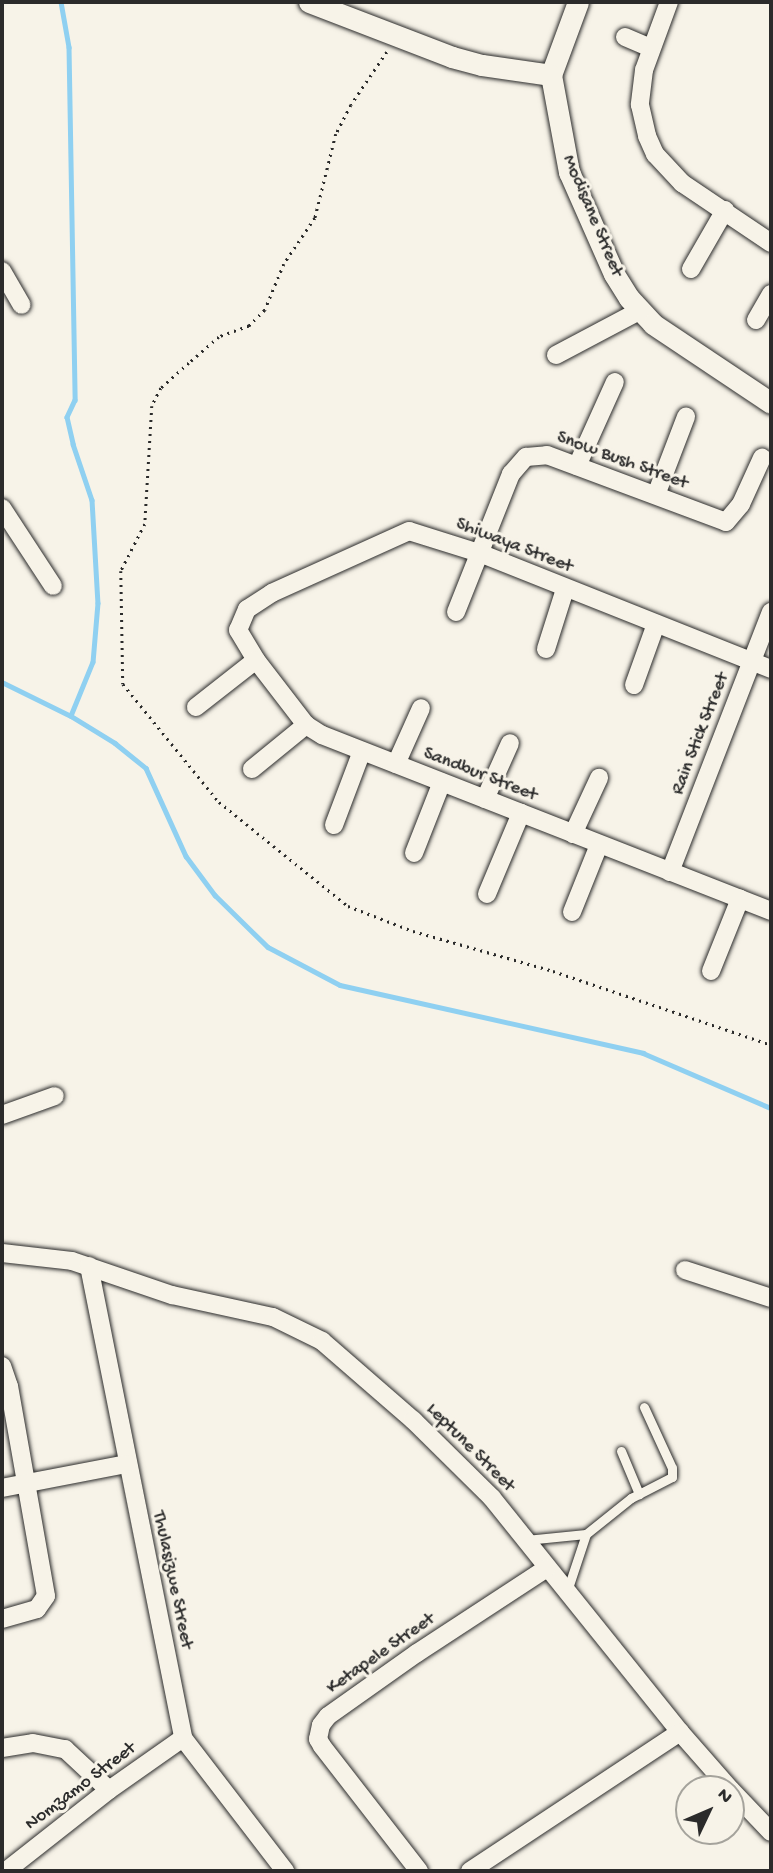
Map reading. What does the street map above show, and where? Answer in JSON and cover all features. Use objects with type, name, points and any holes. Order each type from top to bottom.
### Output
[{"type":"street","points":[[318,3],[346,8],[398,36],[482,65],[551,75],[578,2]]},
{"type":"street","points":[[669,2],[644,70],[640,105],[641,119],[655,154],[682,183],[771,243]]},
{"type":"street","points":[[625,37],[651,48]]},
{"type":"street","name":"Modisane Street","points":[[551,75],[569,172],[614,274],[639,311],[653,324],[771,404]]},
{"type":"street","points":[[691,269],[725,211]]},
{"type":"street","points":[[2,271],[22,305]]},
{"type":"street","points":[[756,320],[771,294]]},
{"type":"street","points":[[556,355],[639,311]]},
{"type":"street","points":[[577,466],[615,382]]},
{"type":"street","points":[[656,495],[686,417]]},
{"type":"street","name":"Snow Bush Street","points":[[456,612],[511,474],[526,457],[540,453],[726,522],[741,504],[762,458]]},
{"type":"street","points":[[2,508],[7,529],[53,586]]},
{"type":"street","name":"Shiwaya Street","points":[[247,609],[272,593],[409,531],[479,553],[771,669]]},
{"type":"street","points":[[546,649],[565,589]]},
{"type":"street","name":"Sandbur Street","points":[[247,609],[238,630],[256,660],[306,725],[322,735],[771,911]]},
{"type":"street","name":"Rain Stick Street","points":[[670,872],[771,612]]},
{"type":"street","points":[[634,685],[656,624]]},
{"type":"street","points":[[196,707],[256,660]]},
{"type":"street","points":[[396,764],[421,708]]},
{"type":"street","points":[[251,769],[306,725]]},
{"type":"street","points":[[485,800],[510,743]]},
{"type":"street","points":[[334,825],[362,751]]},
{"type":"street","points":[[573,834],[598,778]]},
{"type":"street","points":[[414,853],[442,782]]},
{"type":"street","points":[[487,894],[521,813]]},
{"type":"street","points":[[572,912],[599,845]]},
{"type":"street","points":[[711,971],[740,899]]},
{"type":"street","points":[[2,1115],[55,1097]]},
{"type":"street","name":"Leptune Street","points":[[2,1253],[89,1266],[172,1295],[273,1317],[322,1341],[413,1420],[474,1479],[680,1732],[718,1775]]},
{"type":"street","name":"Thulasizwe Street","points":[[89,1266],[183,1738],[285,1871]]},
{"type":"street","points":[[685,1270],[771,1298]]},
{"type":"street","points":[[2,1366],[27,1484],[46,1596],[37,1609],[2,1619]]},
{"type":"street","points":[[2,1488],[127,1464]]},
{"type":"street","name":"Ketapele Street","points":[[419,1871],[322,1746],[318,1739],[321,1725],[328,1716],[417,1653],[548,1568]]},
{"type":"street","points":[[470,1871],[680,1732]]},
{"type":"street","name":"Nomzamo Street","points":[[6,1871],[109,1790],[183,1738]]},
{"type":"street","points":[[2,1748],[33,1743],[65,1749],[109,1790]]},
{"type":"street","name":"Leptune Street","points":[[745,1804],[771,1832]]},
{"type":"lane","points":[[526,1540],[586,1534],[639,1494],[672,1477],[672,1468],[644,1407]]},
{"type":"lane","points":[[621,1451],[639,1494]]},
{"type":"lane","points":[[566,1592],[586,1534]]},
{"type":"path","points":[[398,36],[351,105],[337,134],[315,218],[284,264],[265,310],[249,326],[219,337],[161,388],[152,406],[145,524],[121,571],[124,684],[219,802],[348,906],[413,931],[553,971],[771,1045]]},
{"type":"waterway","points":[[61,2],[69,47],[75,400],[67,417],[92,500],[98,603],[93,662],[71,716]]},
{"type":"waterway","points":[[2,682],[71,716],[115,743],[146,768],[186,856],[215,895],[268,947],[340,985],[643,1053],[771,1108]]}]
